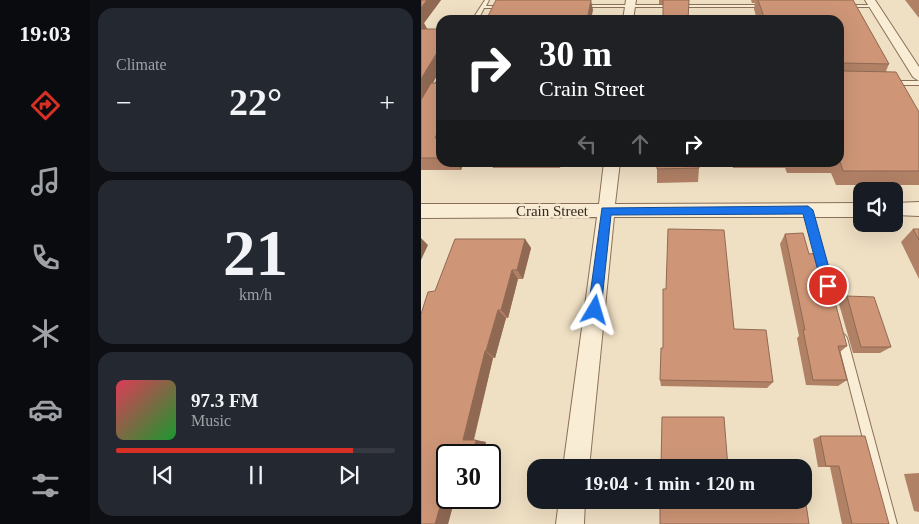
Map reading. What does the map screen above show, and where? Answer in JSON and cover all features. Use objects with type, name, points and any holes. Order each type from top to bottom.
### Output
[{"type":"street","points":[[872,3],[919,78]]},
{"type":"street","points":[[577,459],[611,167]]},
{"type":"street","points":[[903,210],[919,209]]},
{"type":"street","name":"Crain Street","points":[[421,211],[853,210]]},
{"type":"street","points":[[570,524],[571,509]]},
{"type":"lane","points":[[478,15],[487,0]]},
{"type":"lane","points":[[572,6],[630,3],[771,6]]},
{"type":"lane","points":[[838,6],[872,3]]},
{"type":"lane","points":[[483,7],[513,7]]},
{"type":"lane","points":[[884,83],[919,83]]},
{"type":"lane","points":[[430,100],[436,89]]},
{"type":"lane","points":[[808,210],[826,278]]},
{"type":"lane","points":[[838,326],[891,524]]},
{"type":"building","points":[[421,0],[427,0],[421,8]]},
{"type":"building","points":[[496,0],[591,0],[588,15],[488,15]]},
{"type":"building","points":[[663,0],[689,0],[688,15],[663,15]]},
{"type":"building","points":[[758,0],[853,0],[889,64],[844,64],[844,15],[763,15]]},
{"type":"building","points":[[421,29],[436,29],[436,54],[421,79]]},
{"type":"building","points":[[844,71],[896,72],[919,112],[919,171],[843,171]]},
{"type":"building","points":[[431,83],[436,83],[436,158],[421,158],[421,100]]},
{"type":"building","points":[[657,167],[699,167],[699,168],[657,169]]},
{"type":"building","points":[[668,229],[724,230],[734,329],[766,330],[773,382],[660,380],[661,348],[663,348],[663,289],[666,289]]},
{"type":"building","points":[[913,229],[919,229],[919,240]]},
{"type":"building","points":[[803,233],[809,254],[819,253],[833,295],[847,346],[838,346],[847,380],[813,380],[803,330],[805,330],[785,234]]},
{"type":"building","points":[[455,239],[525,239],[517,270],[512,270],[501,310],[498,310],[485,351],[463,440],[476,440],[475,444],[436,444],[436,509],[439,509],[435,524],[421,524],[421,314],[428,292],[435,291]]},
{"type":"building","points":[[847,296],[874,297],[891,347],[861,347]]},
{"type":"building","points":[[662,417],[724,417],[727,459],[661,459]]},
{"type":"building","points":[[820,436],[865,436],[889,524],[852,524],[839,466],[826,466]]},
{"type":"building","points":[[660,509],[807,509],[809,524],[660,524]]},
{"type":"route","points":[[595,310],[606,211],[808,210],[828,286]]}]
